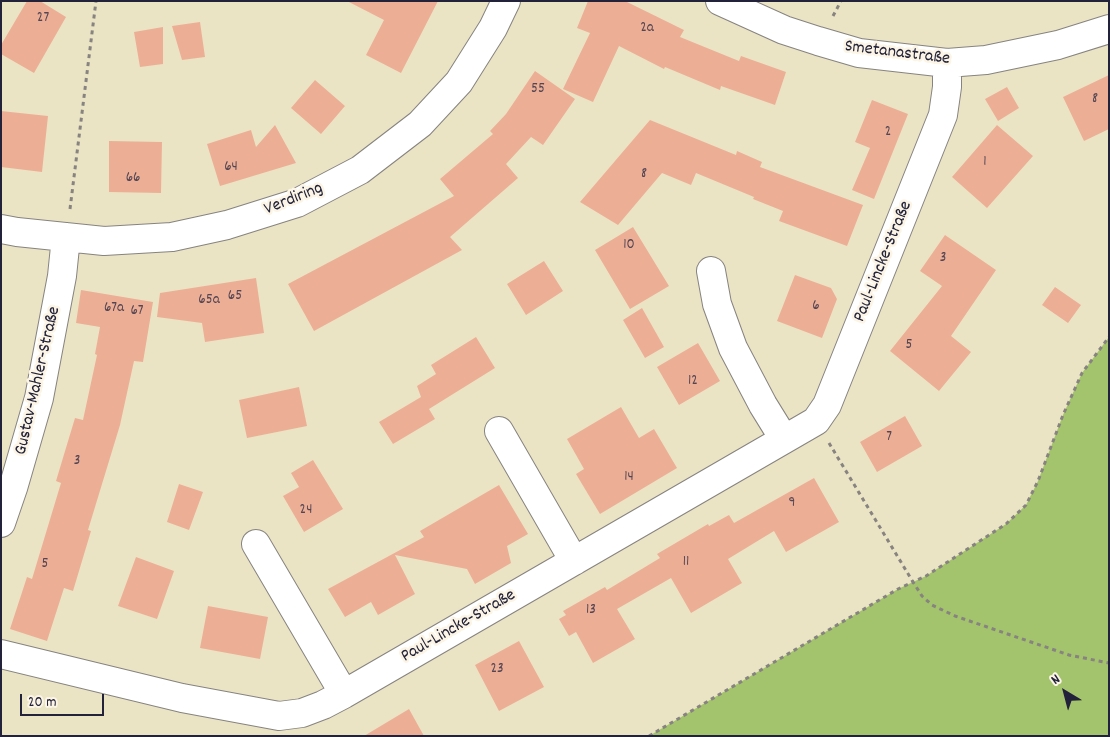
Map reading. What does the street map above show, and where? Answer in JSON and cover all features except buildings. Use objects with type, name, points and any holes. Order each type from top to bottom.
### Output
[{"type":"street","name":"Verdiring","points":[[1,229],[104,241],[172,237],[227,224],[296,203],[360,170],[420,124],[459,82],[493,28],[506,1]]},
{"type":"street","name":"Smetanastraße","points":[[720,1],[784,30],[860,53],[947,63],[986,60],[1058,45],[1109,29]]},
{"type":"street","name":"Paul-Lincke-Straße","points":[[1,654],[182,698],[279,716],[302,713],[344,694],[816,421],[828,405],[941,121],[947,87],[947,63]]},
{"type":"street","name":"Gustav-Mahler-Straße","points":[[1,522],[39,398],[62,276],[66,237]]},
{"type":"street","points":[[712,270],[717,304],[733,348],[763,405],[784,439]]},
{"type":"street","points":[[499,431],[574,561]]},
{"type":"street","points":[[256,544],[344,694]]},
{"type":"path","points":[[66,237],[96,1]]},
{"type":"path","points":[[649,736],[889,594],[926,576],[1006,524],[1026,505],[1038,481],[1063,415],[1082,372],[1109,337]]},
{"type":"path","points":[[816,421],[913,582],[922,596],[932,605],[955,616],[1069,655],[1109,663]]},
{"type":"green space","points":[[1109,337],[1109,736],[649,736],[898,589],[926,576],[1006,524],[1026,505],[1038,481],[1063,415],[1082,373]]}]
